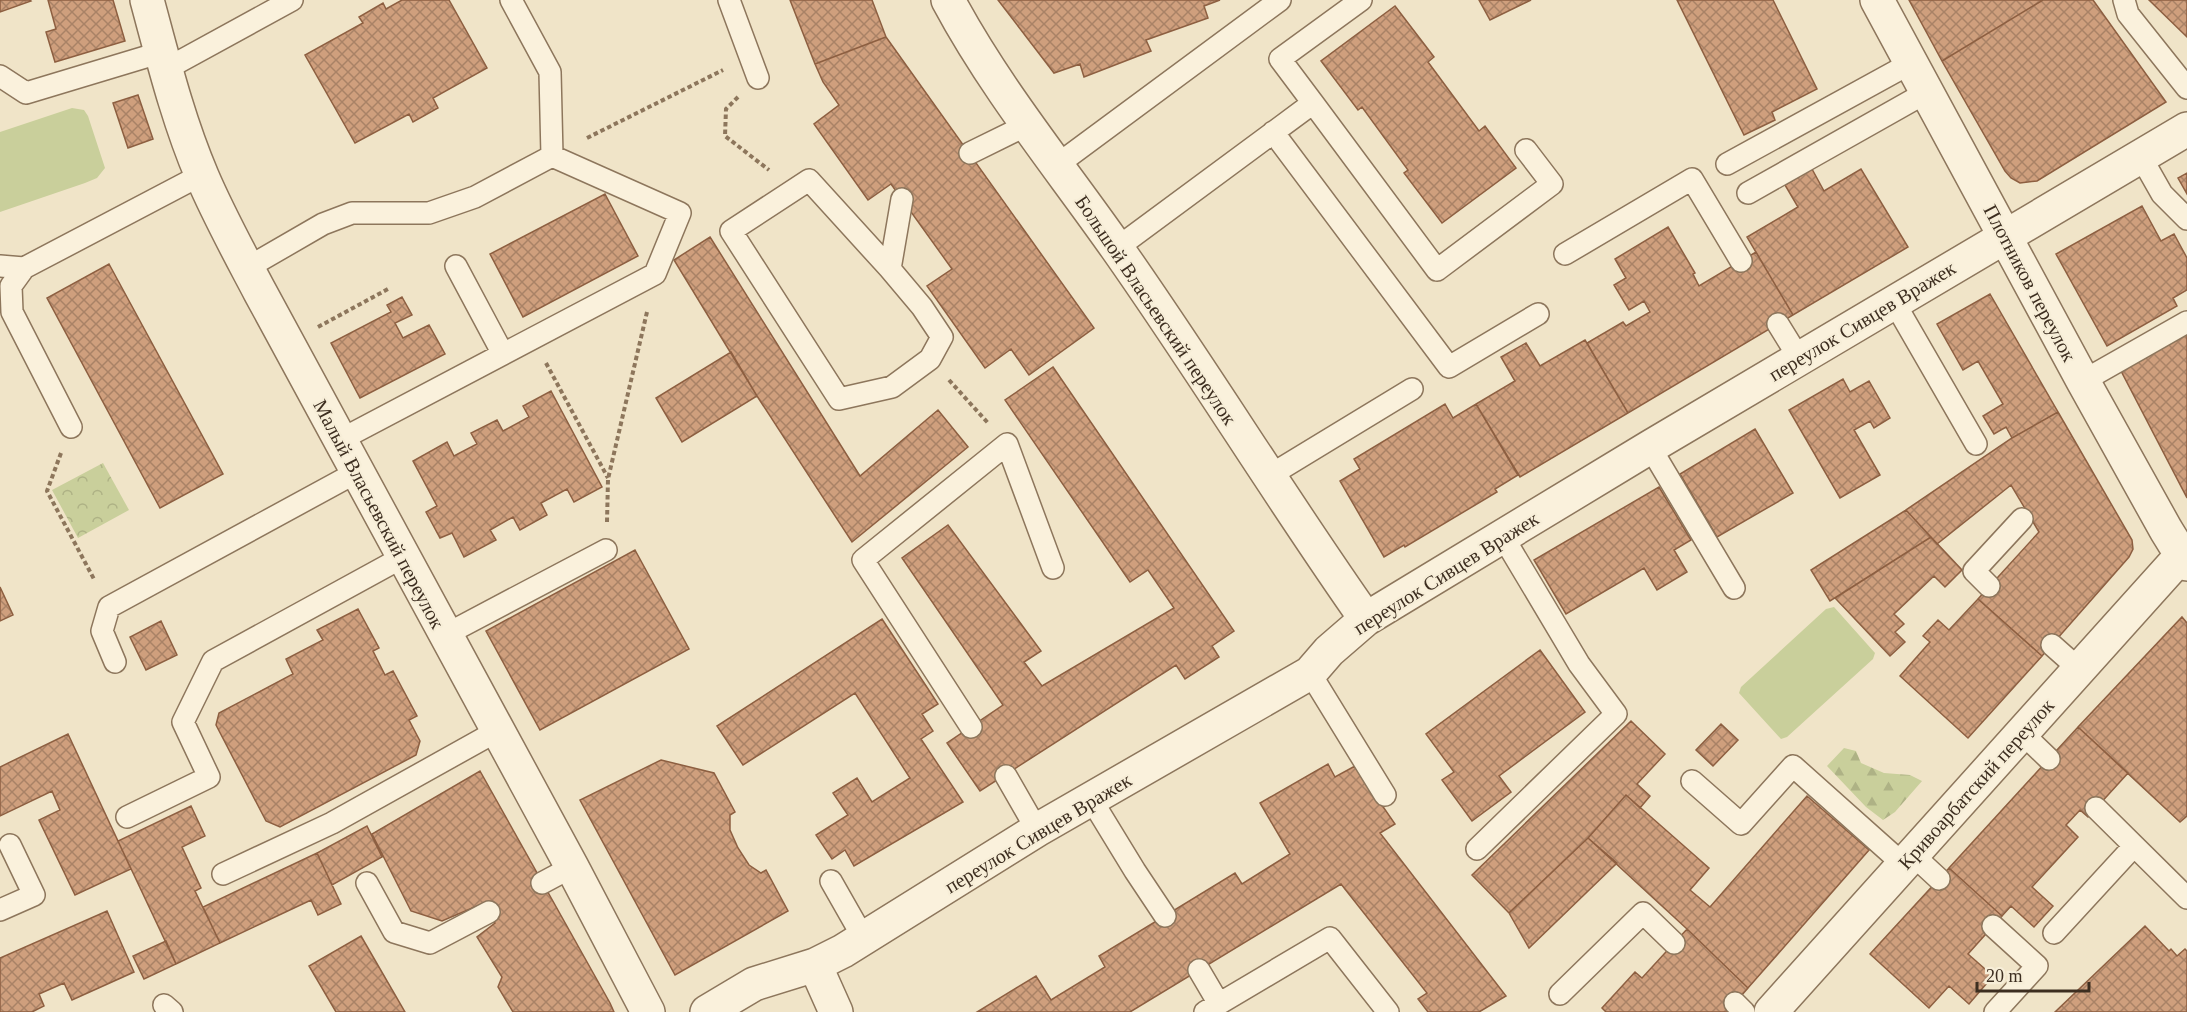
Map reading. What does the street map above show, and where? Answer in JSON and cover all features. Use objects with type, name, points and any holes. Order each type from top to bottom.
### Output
[{"type":"street","name":"Малый Власьевский переулок","points":[[147,0],[201,175],[247,268],[572,867],[648,1012]]},
{"type":"street","name":"Большой Власьевский переулок","points":[[948,0],[1027,125],[1117,248],[1366,619]]},
{"type":"street","name":"Плотников переулок","points":[[1877,0],[2083,381],[2184,560]]},
{"type":"street","name":"переулок Сивцев Вражек","points":[[707,1012],[754,984],[815,965],[864,939],[1037,830],[1310,673],[1329,651],[1366,619],[1799,358],[2187,129]]},
{"type":"street","name":"Кривоарбатский переулок","points":[[1771,1012],[2079,669],[2184,560]]},
{"type":"street","points":[[815,965],[836,1012]]},
{"type":"lane","points":[[0,76],[27,93],[164,60],[292,0]]},
{"type":"lane","points":[[511,0],[550,72],[552,156]]},
{"type":"lane","points":[[729,0],[758,78]]},
{"type":"lane","points":[[1057,165],[1280,0]]},
{"type":"lane","points":[[1361,0],[1280,59],[1437,270],[1552,184],[1526,150]]},
{"type":"lane","points":[[2124,0],[2128,14],[2187,88]]},
{"type":"lane","points":[[1727,164],[1911,63]]},
{"type":"lane","points":[[1748,193],[1927,92]]},
{"type":"lane","points":[[1117,248],[1313,103]]},
{"type":"lane","points":[[969,153],[1027,125]]},
{"type":"lane","points":[[1273,132],[1449,367],[1538,314]]},
{"type":"lane","points":[[247,268],[323,224],[352,213],[429,213],[476,196],[552,156]]},
{"type":"lane","points":[[340,440],[655,274],[681,213],[552,156]]},
{"type":"lane","points":[[2140,157],[2162,195],[2187,219]]},
{"type":"lane","points":[[71,427],[12,312],[11,286],[24,268],[201,175]]},
{"type":"lane","points":[[1565,254],[1692,179],[1741,261]]},
{"type":"lane","points":[[809,180],[890,269],[922,307],[942,336],[930,359],[892,387],[839,399],[731,231],[809,180]]},
{"type":"lane","points":[[890,269],[902,199]]},
{"type":"lane","points":[[0,266],[24,268]]},
{"type":"lane","points":[[456,266],[503,354]]},
{"type":"lane","points":[[1894,302],[1976,444]]},
{"type":"lane","points":[[2083,381],[2187,322]]},
{"type":"lane","points":[[1778,324],[1799,358]]},
{"type":"lane","points":[[1269,476],[1412,389]]},
{"type":"lane","points":[[971,727],[863,560],[1007,444],[1053,568]]},
{"type":"lane","points":[[1650,447],[1734,588]]},
{"type":"lane","points":[[115,662],[102,631],[110,607],[357,472]]},
{"type":"lane","points":[[1989,586],[1974,572],[2022,519]]},
{"type":"lane","points":[[1477,849],[1616,714],[1579,664],[1502,536]]},
{"type":"lane","points":[[446,635],[606,550]]},
{"type":"lane","points":[[127,817],[209,777],[183,722],[213,661],[404,557]]},
{"type":"lane","points":[[2052,645],[2079,669]]},
{"type":"lane","points":[[1310,673],[1385,795]]},
{"type":"lane","points":[[223,874],[332,823],[497,731]]},
{"type":"lane","points":[[2022,733],[2049,759]]},
{"type":"lane","points":[[1692,781],[1741,824],[1793,766],[1908,860],[1939,879]]},
{"type":"lane","points":[[1006,776],[1037,830]]},
{"type":"lane","points":[[1091,799],[1135,872],[1165,916]]},
{"type":"lane","points":[[2096,808],[2187,898]]},
{"type":"lane","points":[[0,910],[34,895],[10,845]]},
{"type":"lane","points":[[2054,933],[2134,846]]},
{"type":"lane","points":[[542,883],[572,867]]},
{"type":"lane","points":[[831,881],[864,939]]},
{"type":"lane","points":[[367,883],[394,932],[430,943],[489,912]]},
{"type":"lane","points":[[1560,994],[1643,914],[1674,943]]},
{"type":"lane","points":[[1993,926],[2037,966],[1995,1012]]},
{"type":"lane","points":[[1199,970],[1212,1008],[1330,938],[1388,1012]]},
{"type":"path","points":[[552,156],[750,56]]},
{"type":"path","points":[[758,78],[726,109],[724,136],[795,190]]},
{"type":"path","points":[[606,550],[608,479],[655,274]]},
{"type":"path","points":[[312,330],[388,289]]},
{"type":"path","points":[[533,339],[608,479]]},
{"type":"path","points":[[930,359],[1007,444]]},
{"type":"path","points":[[71,427],[47,490],[110,607]]},
{"type":"green space","points":[[72,108],[84,110],[88,116],[105,168],[97,178],[0,212],[0,132]]},
{"type":"green space","points":[[103,463],[129,510],[78,538],[52,490]]},
{"type":"green space","points":[[1834,607],[1875,653],[1873,659],[1787,737],[1781,739],[1739,693],[1741,687],[1826,609]]},
{"type":"green space","points":[[1844,748],[1856,751],[1861,763],[1884,773],[1910,775],[1922,781],[1895,812],[1883,820],[1866,807],[1827,766]]},
{"type":"building","points":[[0,0],[30,0],[31,1],[0,12]]},
{"type":"building","points":[[48,0],[113,0],[125,41],[55,62],[46,32],[56,29]]},
{"type":"building","points":[[402,0],[449,0],[487,68],[433,98],[438,108],[413,122],[409,114],[355,143],[305,55],[363,23],[359,17],[383,3],[386,9]]},
{"type":"building","points":[[790,0],[872,0],[886,37],[815,64]]},
{"type":"building","points":[[998,0],[1220,0],[1204,6],[1208,18],[1146,40],[1151,51],[1084,77],[1080,64],[1054,73]]},
{"type":"building","points":[[1479,0],[1531,0],[1490,20]]},
{"type":"building","points":[[1677,0],[1773,0],[1817,89],[1772,112],[1775,120],[1744,135]]},
{"type":"building","points":[[1909,0],[2043,0],[1942,61]]},
{"type":"building","points":[[2043,0],[2093,0],[2166,102],[2037,181],[2020,183],[2005,171],[1942,61]]},
{"type":"building","points":[[2149,0],[2187,0],[2187,37]]},
{"type":"building","points":[[1395,6],[1434,57],[1428,62],[1479,131],[1485,126],[1516,168],[1442,223],[1404,173],[1408,170],[1362,107],[1358,110],[1321,61]]},
{"type":"building","points":[[886,37],[1094,328],[1029,375],[1011,349],[985,368],[927,286],[952,269],[891,184],[868,200],[814,124],[839,105],[823,82],[815,64]]},
{"type":"building","points":[[138,95],[153,139],[128,148],[113,103]]},
{"type":"building","points":[[1812,169],[1824,191],[1861,169],[1908,247],[1793,315],[1747,237],[1798,207],[1785,185]]},
{"type":"building","points":[[2187,173],[2187,194],[2178,178]]},
{"type":"building","points":[[605,194],[638,256],[523,317],[490,254]]},
{"type":"building","points":[[2142,206],[2161,241],[2174,234],[2187,258],[2187,290],[2173,298],[2177,306],[2107,346],[2056,254]]},
{"type":"building","points":[[1668,227],[1695,273],[1693,274],[1699,286],[1756,252],[1793,315],[1628,413],[1587,343],[1623,322],[1626,326],[1650,312],[1644,301],[1629,310],[1614,285],[1626,278],[1615,259]]},
{"type":"building","points":[[710,237],[860,476],[938,410],[968,447],[852,542],[757,396],[674,260]]},
{"type":"building","points":[[109,264],[223,474],[160,508],[47,298]]},
{"type":"building","points":[[1990,294],[2058,412],[2012,438],[2006,427],[1994,434],[1983,416],[2003,404],[1978,361],[1963,370],[1937,324]]},
{"type":"building","points":[[402,297],[412,315],[395,323],[403,338],[429,325],[445,354],[360,398],[331,343],[391,312],[387,305]]},
{"type":"building","points":[[2187,332],[2187,498],[2120,369]]},
{"type":"building","points":[[1585,340],[1628,413],[1520,477],[1476,404],[1515,381],[1501,357],[1526,343],[1540,366]]},
{"type":"building","points":[[731,352],[757,396],[682,442],[656,398]]},
{"type":"building","points":[[1053,367],[1234,631],[1212,646],[1219,657],[1185,679],[1176,665],[980,791],[947,743],[1003,705],[902,558],[948,525],[1041,651],[1024,662],[1042,686],[1174,608],[1148,570],[1130,582],[1005,400]]},
{"type":"building","points":[[1843,379],[1850,392],[1869,381],[1890,418],[1874,428],[1870,421],[1854,430],[1880,475],[1840,498],[1789,410]]},
{"type":"building","points":[[551,391],[602,487],[574,502],[567,489],[541,503],[547,515],[520,530],[513,517],[490,530],[496,540],[464,557],[452,533],[440,538],[426,512],[437,506],[413,461],[447,442],[454,456],[477,444],[471,433],[497,420],[503,431],[529,417],[523,406]]},
{"type":"building","points":[[1445,404],[1453,418],[1476,404],[1518,475],[1495,489],[1497,492],[1405,547],[1404,545],[1384,557],[1340,481],[1360,469],[1354,459]]},
{"type":"building","points":[[2058,412],[2132,540],[2133,549],[2129,557],[2042,656],[1978,599],[2039,532],[2011,485],[1937,544],[1906,510],[2012,438]]},
{"type":"building","points":[[1755,429],[1793,493],[1717,537],[1680,474]]},
{"type":"building","points":[[1659,487],[1691,540],[1674,550],[1687,572],[1657,590],[1644,568],[1566,614],[1534,560]]},
{"type":"building","points":[[1906,510],[1931,537],[1830,601],[1811,570]]},
{"type":"building","points":[[1931,537],[1962,570],[1945,587],[1934,576],[1894,614],[1904,624],[1895,632],[1905,642],[1890,656],[1835,598]]},
{"type":"building","points":[[635,550],[689,649],[540,730],[486,631]]},
{"type":"building","points":[[0,587],[13,615],[0,621]]},
{"type":"building","points":[[1978,599],[2042,656],[1968,738],[1900,676],[1930,642],[1923,636],[1938,620],[1949,630]]},
{"type":"building","points":[[358,609],[379,648],[373,651],[385,675],[393,671],[417,716],[409,720],[420,741],[416,755],[280,827],[266,821],[216,725],[219,713],[293,674],[286,659],[323,640],[317,630]]},
{"type":"building","points":[[2182,617],[2187,623],[2187,816],[2180,822],[2078,727]]},
{"type":"building","points":[[882,619],[938,704],[922,714],[933,731],[921,739],[963,802],[854,866],[845,850],[832,859],[816,835],[848,815],[833,793],[857,778],[872,802],[910,778],[855,693],[743,765],[717,726]]},
{"type":"building","points":[[161,621],[177,655],[146,670],[130,637]]},
{"type":"building","points":[[1540,650],[1585,712],[1499,776],[1511,792],[1472,821],[1442,780],[1454,772],[1426,734]]},
{"type":"building","points":[[1631,721],[1665,754],[1637,784],[1650,796],[1640,808],[1626,795],[1588,838],[1509,913],[1472,875]]},
{"type":"building","points":[[1721,724],[1738,740],[1713,766],[1696,750]]},
{"type":"building","points":[[2078,727],[2128,773],[2088,817],[2080,810],[2066,825],[2078,837],[2032,887],[2053,906],[2034,927],[2011,906],[2002,916],[1949,868]]},
{"type":"building","points":[[68,734],[131,869],[75,895],[39,820],[60,810],[52,791],[0,816],[0,767]]},
{"type":"building","points":[[661,760],[714,773],[735,812],[730,815],[730,830],[738,848],[749,865],[761,873],[766,870],[788,911],[675,975],[580,800]]},
{"type":"building","points":[[1328,764],[1335,777],[1355,766],[1395,824],[1380,833],[1506,996],[1479,1012],[1428,1012],[1418,999],[1427,993],[1341,884],[1130,1012],[977,1012],[1036,976],[1051,1000],[1105,967],[1099,956],[1235,873],[1242,884],[1290,854],[1260,803]]},
{"type":"building","points":[[480,771],[614,1012],[513,1012],[498,987],[502,977],[477,937],[495,923],[484,903],[442,921],[411,911],[372,834]]},
{"type":"building","points":[[1626,795],[1709,868],[1690,890],[1710,907],[1807,796],[1869,850],[1748,988],[1588,838]]},
{"type":"building","points":[[191,806],[205,836],[182,847],[201,888],[195,891],[220,943],[176,964],[118,841]]},
{"type":"building","points":[[367,826],[382,857],[332,885],[317,853]]},
{"type":"building","points":[[1588,838],[1617,863],[1529,948],[1509,913]]},
{"type":"building","points":[[317,853],[341,904],[318,915],[311,900],[220,943],[203,907]]},
{"type":"building","points":[[1949,868],[2002,916],[1968,954],[1993,976],[1969,1004],[1949,986],[1929,1008],[1870,954]]},
{"type":"building","points":[[107,911],[134,972],[72,1000],[64,983],[39,994],[44,1006],[32,1012],[0,1012],[0,958]]},
{"type":"building","points":[[2145,926],[2169,951],[2171,949],[2177,956],[2185,949],[2187,951],[2187,1012],[2055,1012]]},
{"type":"building","points":[[1687,929],[1748,988],[1727,1012],[1606,1012],[1602,1008],[1635,972],[1642,978]]},
{"type":"building","points":[[361,936],[405,1012],[336,1012],[309,966]]},
{"type":"building","points":[[166,941],[176,964],[144,979],[133,956]]}]
